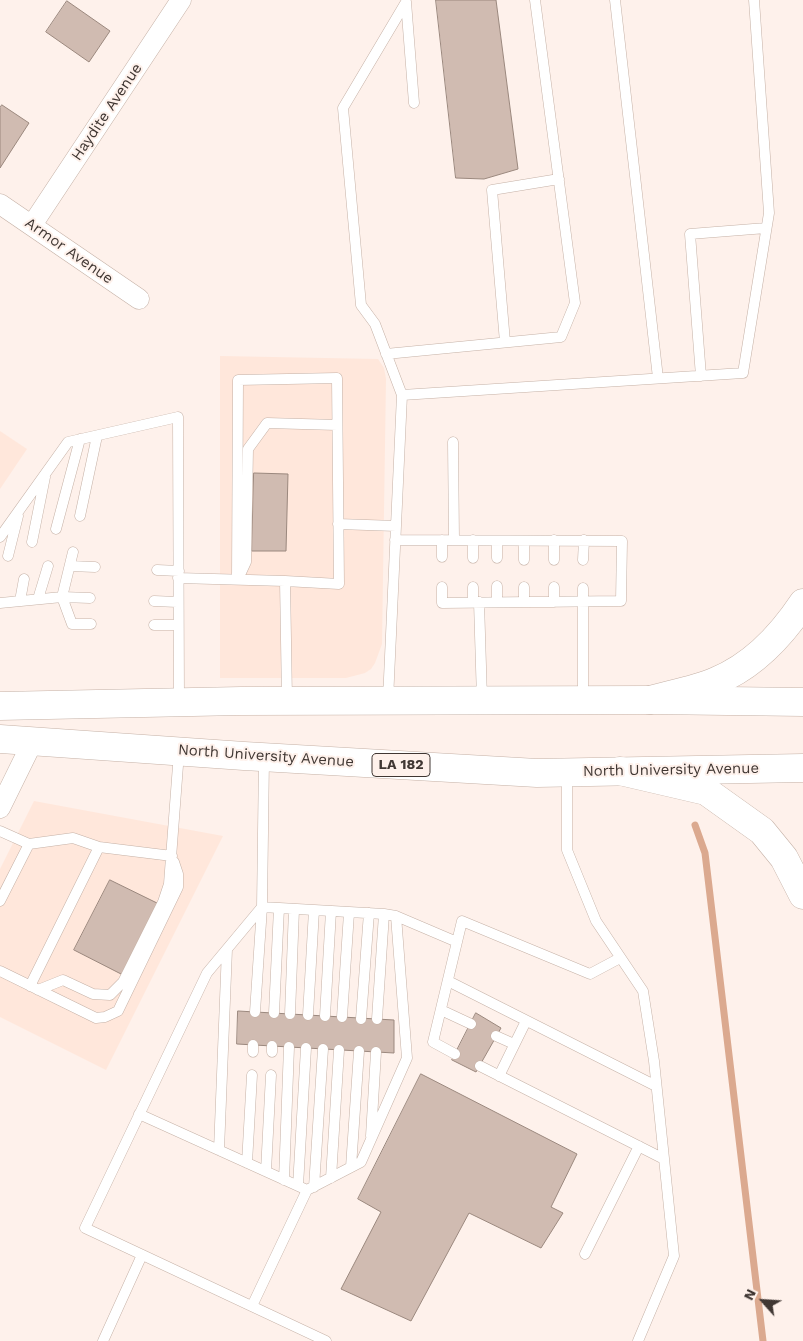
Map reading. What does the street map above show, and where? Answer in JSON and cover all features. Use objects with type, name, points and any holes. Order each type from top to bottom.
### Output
[{"type":"main road","points":[[650,700],[716,681],[752,662],[786,627],[803,603]]},
{"type":"main road","points":[[0,706],[287,700],[803,702]]},
{"type":"main road","name":"North University Avenue","points":[[0,739],[537,773],[803,768]]},
{"type":"main road","points":[[620,771],[706,791],[762,831],[784,858],[803,895]]},
{"type":"street","name":"Haydite Avenue","points":[[32,225],[181,0]]},
{"type":"street","name":"Armor Avenue","points":[[0,204],[138,299]]},
{"type":"street","points":[[0,808],[33,741]]},
{"type":"lane","points":[[386,354],[561,337],[575,303],[535,0]]},
{"type":"lane","points":[[615,0],[658,378]]},
{"type":"lane","points":[[402,395],[743,373],[769,213],[754,0]]},
{"type":"lane","points":[[407,1],[414,103]]},
{"type":"lane","points":[[388,700],[402,395],[375,324],[361,305],[343,108],[407,1]]},
{"type":"lane","points":[[505,342],[492,190],[559,180]]},
{"type":"lane","points":[[701,376],[690,234],[766,228]]},
{"type":"lane","points":[[157,570],[179,575],[237,579],[339,584],[338,378],[238,380],[237,579]]},
{"type":"lane","points":[[0,537],[68,442],[178,418],[179,575],[177,602],[179,702]]},
{"type":"lane","points":[[237,579],[246,562],[248,449],[267,423],[337,425]]},
{"type":"lane","points":[[80,516],[97,436]]},
{"type":"lane","points":[[56,529],[80,439]]},
{"type":"lane","points":[[453,442],[454,540]]},
{"type":"lane","points":[[32,542],[46,472]]},
{"type":"lane","points":[[8,556],[20,509]]},
{"type":"lane","points":[[338,524],[396,526]]},
{"type":"lane","points":[[395,540],[622,541],[621,601],[442,603],[442,587]]},
{"type":"lane","points":[[442,540],[442,557]]},
{"type":"lane","points":[[473,540],[473,558]]},
{"type":"lane","points":[[554,540],[554,560]]},
{"type":"lane","points":[[583,560],[584,540]]},
{"type":"lane","points":[[497,541],[497,558]]},
{"type":"lane","points":[[524,541],[524,560]]},
{"type":"lane","points":[[73,552],[62,597],[72,624],[90,624]]},
{"type":"lane","points":[[38,599],[48,566]]},
{"type":"lane","points":[[70,566],[95,567]]},
{"type":"lane","points":[[20,601],[24,579]]},
{"type":"lane","points":[[285,581],[287,700]]},
{"type":"lane","points":[[496,602],[497,586]]},
{"type":"lane","points":[[524,586],[524,602]]},
{"type":"lane","points":[[473,587],[476,602],[482,700]]},
{"type":"lane","points":[[554,587],[554,602]]},
{"type":"lane","points":[[583,588],[583,700]]},
{"type":"lane","points":[[0,603],[62,597],[90,598]]},
{"type":"lane","points":[[154,601],[177,602]]},
{"type":"lane","points":[[154,625],[178,625]]},
{"type":"lane","points":[[34,988],[63,980],[93,994],[110,995],[123,982],[170,884],[180,751]]},
{"type":"lane","points":[[255,1012],[262,907],[264,756]]},
{"type":"lane","points":[[567,772],[567,850],[596,921],[643,991],[656,1086],[674,1256],[638,1341]]},
{"type":"lane","points":[[0,831],[28,844],[72,838],[99,847],[172,856]]},
{"type":"lane","points":[[0,901],[28,844]]},
{"type":"lane","points":[[34,988],[99,847]]},
{"type":"lane","points":[[0,971],[96,1018],[118,1012],[178,887],[178,874],[172,856]]},
{"type":"lane","points":[[262,907],[396,916],[457,942]]},
{"type":"lane","points":[[262,907],[207,973],[85,1228],[326,1341]]},
{"type":"lane","points":[[274,1013],[279,908]]},
{"type":"lane","points":[[290,1014],[294,909]]},
{"type":"lane","points":[[308,1015],[314,910]]},
{"type":"lane","points":[[325,1016],[331,911]]},
{"type":"lane","points":[[342,1017],[349,913]]},
{"type":"lane","points":[[361,1018],[369,913]]},
{"type":"lane","points":[[378,1019],[384,914]]},
{"type":"lane","points":[[139,1114],[284,1180],[306,1188],[362,1162],[407,1058],[396,916]]},
{"type":"lane","points":[[455,1054],[433,1042],[462,921],[590,974],[620,958]]},
{"type":"lane","points":[[219,1150],[227,949]]},
{"type":"lane","points":[[448,981],[656,1086]]},
{"type":"lane","points":[[441,1010],[471,1024]]},
{"type":"lane","points":[[499,1076],[526,1021]]},
{"type":"lane","points":[[496,1036],[514,1044]]},
{"type":"lane","points":[[284,1180],[289,1047]]},
{"type":"lane","points":[[306,1048],[306,1188]]},
{"type":"lane","points":[[252,1306],[306,1188],[322,1049]]},
{"type":"lane","points":[[331,1178],[339,1050]]},
{"type":"lane","points":[[352,1167],[359,1051]]},
{"type":"lane","points":[[370,1142],[376,1052]]},
{"type":"lane","points":[[480,1066],[664,1159]]},
{"type":"lane","points":[[247,1163],[252,1075]]},
{"type":"lane","points":[[266,1172],[271,1075]]},
{"type":"lane","points":[[585,1254],[639,1146]]},
{"type":"lane","points":[[103,1341],[142,1254]]},
{"type":"shaded area","points":[[220,356],[378,359],[384,368],[386,379],[382,644],[375,663],[365,673],[346,678],[220,678]]},
{"type":"shaded area","points":[[0,431],[27,449],[0,489]]},
{"type":"shaded area","points":[[34,801],[223,836],[106,1070],[0,1017],[0,869]]},
{"type":"building","points":[[436,0],[496,0],[518,169],[484,179],[456,178]]},
{"type":"building","points":[[67,1],[110,31],[89,62],[46,32]]},
{"type":"building","points":[[2,105],[29,123],[0,168],[0,108]]},
{"type":"building","points":[[254,473],[288,474],[286,551],[252,551]]},
{"type":"building","points":[[110,880],[159,904],[123,975],[74,950]]},
{"type":"building","points":[[238,1011],[394,1020],[394,1053],[237,1044]]},
{"type":"building","points":[[476,1013],[501,1028],[476,1072],[452,1060]]},
{"type":"building","points":[[421,1074],[577,1154],[551,1207],[563,1213],[541,1248],[469,1213],[411,1321],[341,1289],[381,1212],[358,1199]]},
{"type":"waterway","points":[[695,825],[705,853],[763,1341]]}]
